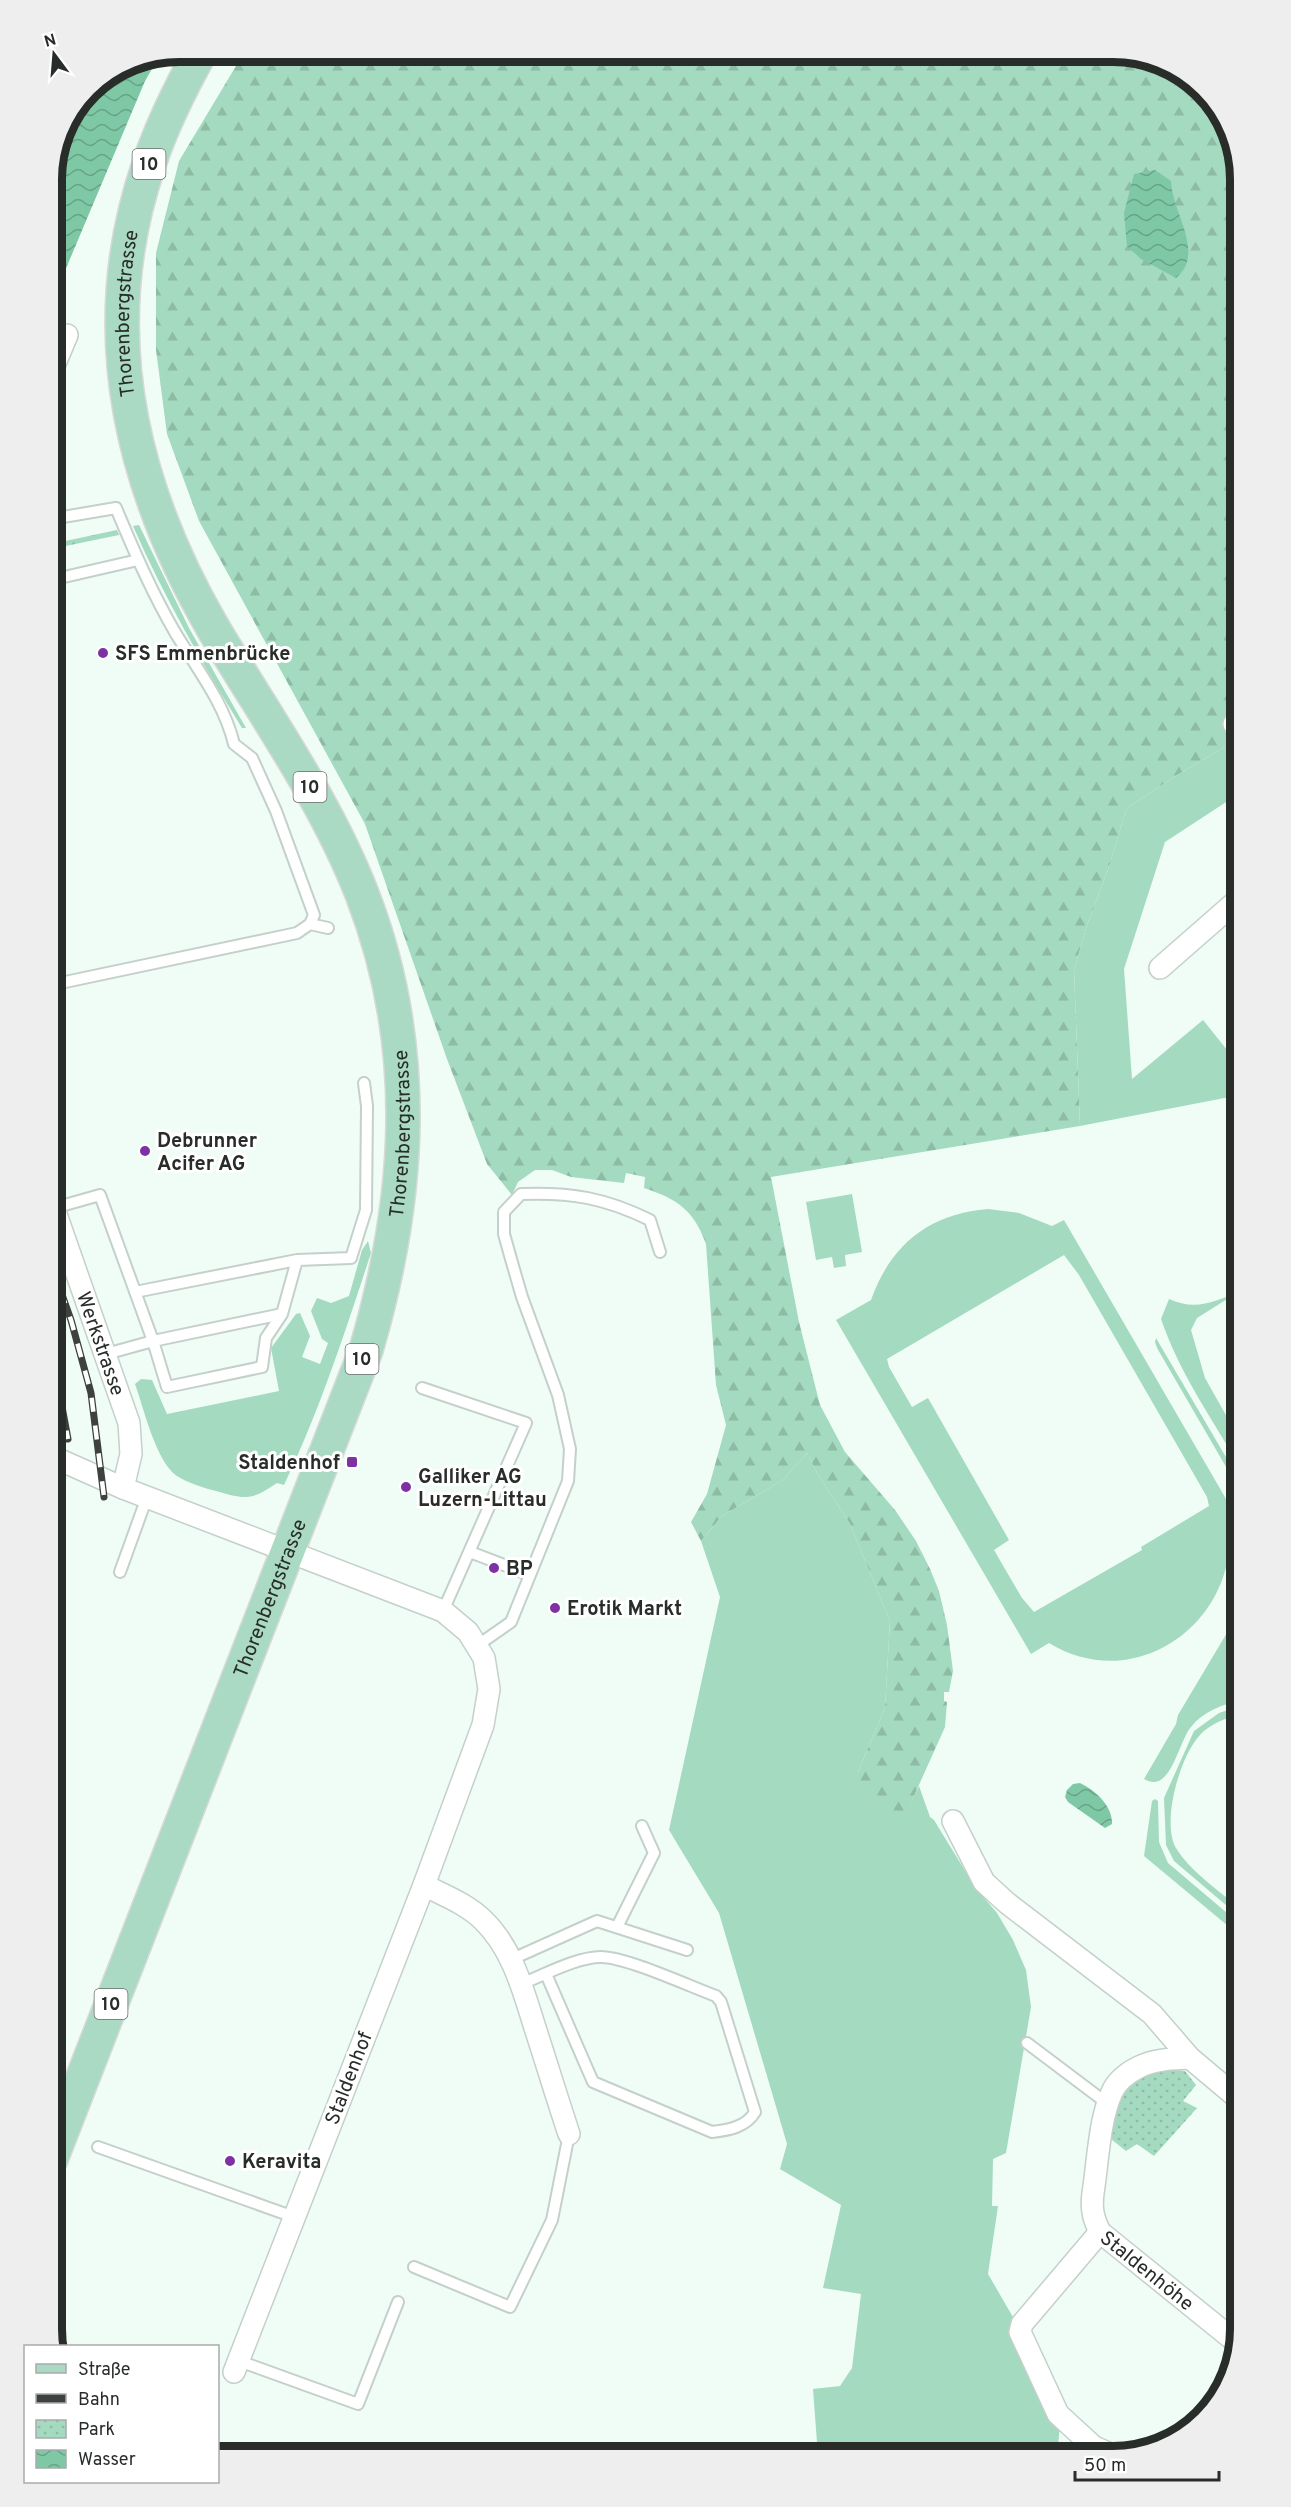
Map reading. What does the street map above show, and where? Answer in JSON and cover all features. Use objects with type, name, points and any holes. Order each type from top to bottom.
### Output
[{"type":"main road","name":"Thorenbergstrasse","points":[[62,2131],[346,1403],[376,1314],[399,1203],[403,1163],[401,1058],[390,990],[376,936],[359,886],[317,799],[214,630],[181,568],[151,497],[129,418],[121,351],[123,286],[129,239],[148,164],[165,122],[195,62]]},
{"type":"street","points":[[62,347],[67,335]]},
{"type":"street","points":[[1160,968],[1230,907]]},
{"type":"street","name":"Werkstrasse","points":[[62,1229],[106,1354],[130,1433],[130,1461],[123,1488]]},
{"type":"street","points":[[62,1461],[123,1488],[288,1550]]},
{"type":"street","name":"Staldenhof","points":[[236,2366],[424,1885],[488,1706],[488,1674],[478,1645],[456,1619],[443,1611],[288,1550]]},
{"type":"street","points":[[953,1821],[984,1882],[1007,1903],[1152,2014],[1190,2058],[1230,2092]]},
{"type":"street","points":[[424,1885],[482,1918],[498,1937],[521,1984],[569,2134]]},
{"type":"street","name":"Staldenhöhe","points":[[1190,2058],[1159,2060],[1140,2066],[1124,2077],[1113,2090],[1108,2104],[1091,2206],[1093,2219],[1100,2232],[1229,2337]]},
{"type":"street","points":[[1093,2446],[1058,2414],[1020,2332],[1022,2324],[1100,2232]]},
{"type":"lane","points":[[62,517],[116,507],[147,582],[216,699],[230,729],[234,744],[252,758],[276,811],[314,915],[310,924],[298,934],[62,983]]},
{"type":"lane","points":[[62,577],[138,560]]},
{"type":"lane","points":[[310,924],[328,928]]},
{"type":"lane","points":[[135,1292],[297,1260],[351,1258],[366,1210],[367,1106],[364,1083]]},
{"type":"lane","points":[[478,1645],[511,1622],[568,1481],[570,1449],[558,1395],[522,1297],[504,1234],[504,1212],[521,1194],[582,1195],[627,1209],[650,1220],[660,1252]]},
{"type":"lane","points":[[62,1202],[100,1195],[153,1341],[167,1387],[262,1367],[266,1338],[282,1314],[297,1260]]},
{"type":"lane","points":[[106,1354],[153,1341],[282,1314]]},
{"type":"lane","points":[[422,1388],[526,1423],[443,1611]]},
{"type":"lane","points":[[120,1572],[147,1497]]},
{"type":"lane","points":[[470,1552],[530,1575]]},
{"type":"lane","points":[[617,1926],[654,1853],[642,1826]]},
{"type":"lane","points":[[510,1960],[597,1921],[687,1950]]},
{"type":"lane","points":[[521,1984],[546,1974],[566,1966],[599,1957],[617,1959],[716,1996],[721,2002],[754,2112],[750,2119],[733,2129],[712,2132],[592,2082],[546,1974]]},
{"type":"lane","points":[[1027,2043],[1108,2104]]},
{"type":"lane","points":[[414,2267],[510,2307],[552,2220],[569,2134]]},
{"type":"lane","points":[[98,2147],[294,2217]]},
{"type":"lane","points":[[236,2366],[358,2404],[399,2302]]},
{"type":"green space","points":[[238,62],[1128,62],[1157,70],[1184,86],[1205,107],[1221,134],[1226,148],[1230,178],[1230,744],[1177,775],[1130,806],[1125,813],[1074,970],[1080,1126],[771,1177],[799,1322],[820,1405],[845,1452],[895,1510],[916,1541],[939,1591],[947,1625],[953,1671],[949,1692],[944,1692],[944,1701],[947,1702],[945,1727],[905,1816],[886,1818],[868,1803],[858,1772],[885,1708],[890,1621],[850,1524],[817,1473],[807,1453],[783,1480],[722,1516],[701,1541],[691,1522],[707,1494],[726,1425],[716,1385],[706,1244],[696,1222],[683,1207],[644,1188],[645,1177],[626,1173],[624,1183],[571,1177],[552,1170],[535,1170],[518,1182],[512,1195],[487,1164],[447,1059],[365,824],[199,521],[167,434],[156,350],[156,253],[179,161]]},
{"type":"green space","points":[[139,525],[189,628],[246,728],[242,728],[227,704],[171,604],[133,526]]},
{"type":"green space","points":[[117,530],[119,535],[62,547],[62,542]]},
{"type":"green space","points":[[1230,744],[1230,800],[1165,842],[1124,969],[1132,1079],[1203,1020],[1230,1054],[1230,1097],[1080,1126],[1074,970],[1125,813],[1130,806]]},
{"type":"green space","points":[[852,1194],[862,1252],[845,1255],[846,1266],[834,1268],[832,1257],[816,1260],[806,1202]]},
{"type":"green space","points":[[988,1209],[1019,1213],[1052,1226],[1064,1220],[1230,1506],[1230,1534],[1226,1568],[1214,1598],[1195,1623],[1171,1643],[1143,1656],[1112,1661],[1081,1657],[1049,1643],[1031,1654],[836,1320],[871,1300],[889,1263],[915,1235],[948,1217]],"holes":[[[1064,1255],[1079,1275],[1207,1497],[1209,1506],[1141,1547],[1142,1550],[1034,1612],[1022,1598],[994,1550],[1009,1540],[928,1398],[912,1407],[889,1367],[887,1359]]]},
{"type":"green space","points":[[368,1241],[371,1253],[342,1341],[309,1428],[284,1485],[277,1483],[261,1493],[242,1497],[201,1487],[177,1476],[163,1459],[157,1447],[135,1384],[141,1379],[152,1380],[167,1414],[279,1391],[271,1348],[296,1314],[300,1313],[310,1336],[302,1357],[320,1364],[328,1343],[322,1339],[311,1311],[317,1298],[331,1303],[349,1296],[362,1250]]},
{"type":"green space","points":[[1230,1295],[1230,1297],[1197,1318],[1191,1330],[1205,1378],[1230,1422],[1230,1451],[1177,1358],[1161,1319],[1169,1299],[1178,1303],[1196,1305],[1213,1302]]},
{"type":"green space","points":[[1156,1338],[1230,1464],[1230,1474],[1157,1348]]},
{"type":"green space","points":[[807,1453],[817,1473],[850,1524],[890,1621],[885,1708],[858,1772],[904,1816],[919,1786],[930,1817],[975,1887],[997,1913],[1013,1940],[1026,1970],[1031,2007],[1006,2153],[993,2159],[992,2206],[998,2206],[988,2274],[1017,2324],[1060,2425],[1058,2446],[817,2446],[813,2389],[840,2386],[852,2368],[861,2294],[823,2288],[841,2205],[780,2169],[787,2144],[719,1913],[669,1830],[720,1597],[701,1541],[722,1516],[783,1480]]},
{"type":"green space","points":[[1230,1628],[1230,1703],[1207,1713],[1191,1727],[1173,1765],[1161,1780],[1153,1782],[1144,1779],[1176,1724],[1178,1715]]},
{"type":"green space","points":[[1230,1709],[1230,1718],[1204,1731],[1186,1758],[1175,1790],[1171,1822],[1172,1837],[1176,1848],[1205,1880],[1230,1900],[1230,1909],[1174,1861],[1166,1845],[1164,1798],[1194,1731],[1219,1713]]},
{"type":"green space","points":[[1155,1799],[1158,1801],[1159,1842],[1168,1863],[1230,1916],[1230,1928],[1144,1856],[1152,1801]]},
{"type":"green space","points":[[1157,2067],[1185,2071],[1196,2085],[1183,2101],[1197,2108],[1154,2156],[1137,2144],[1126,2151],[1111,2139],[1112,2108],[1131,2081]]},
{"type":"water","points":[[155,64],[145,81],[62,278],[62,163],[65,148],[81,113],[101,90],[134,70]]},
{"type":"water","points":[[1155,170],[1171,181],[1188,245],[1188,257],[1184,268],[1176,278],[1141,259],[1127,246],[1124,213],[1134,174]]},
{"type":"water","points":[[1080,1783],[1102,1799],[1110,1811],[1112,1824],[1105,1828],[1068,1802],[1065,1797],[1067,1790],[1073,1784]]},
{"type":"railway","points":[[62,1295],[91,1393],[104,1497]]},
{"type":"railway","points":[[62,1407],[68,1439]]},
{"type":"place","name":"SFS Emmenbrücke","points":[[103,653]]},
{"type":"place","name":"Debrunner Acifer AG","points":[[145,1151]]},
{"type":"place","name":"Staldenhof","points":[[352,1462]]},
{"type":"place","name":"Galliker AG Luzern-Littau","points":[[406,1487]]},
{"type":"place","name":"BP","points":[[494,1568]]},
{"type":"place","name":"Erotik Markt","points":[[555,1608]]},
{"type":"place","name":"Keravita","points":[[230,2161]]}]
